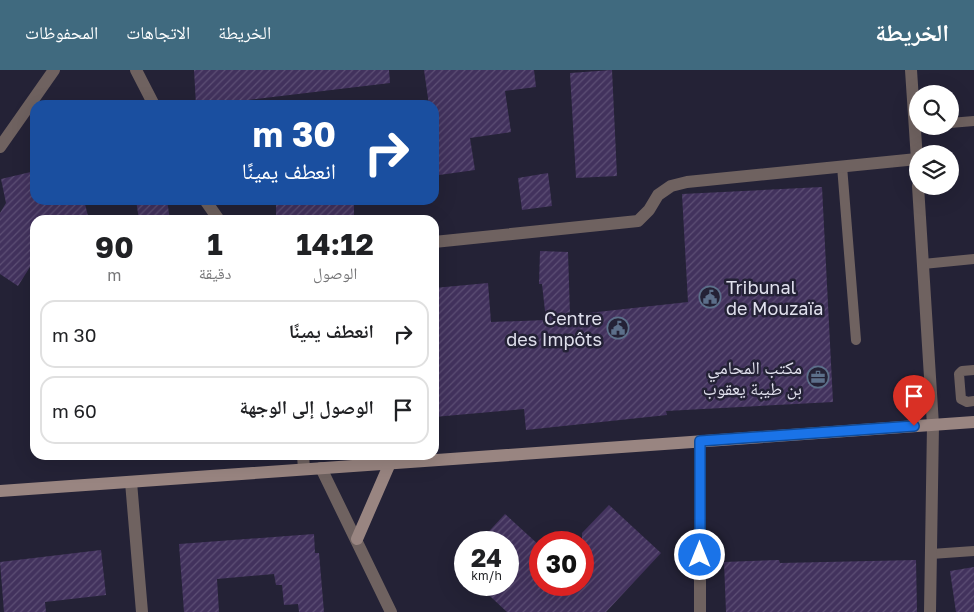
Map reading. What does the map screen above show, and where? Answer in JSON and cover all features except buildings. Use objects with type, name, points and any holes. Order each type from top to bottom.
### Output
[{"type":"main road","points":[[439,460],[974,422]]},
{"type":"main road","points":[[0,491],[432,460]]},
{"type":"main road","points":[[357,539],[390,463]]},
{"type":"street","points":[[33,100],[54,70]]},
{"type":"street","points":[[136,70],[151,100]]},
{"type":"street","points":[[911,70],[912,85]]},
{"type":"street","points":[[0,147],[30,104]]},
{"type":"street","points":[[439,241],[638,221],[649,210],[658,195],[671,186],[687,182],[909,160]]},
{"type":"street","points":[[919,195],[933,425],[930,612]]},
{"type":"street","points":[[700,441],[700,612]]},
{"type":"street","points":[[303,460],[304,469]]},
{"type":"street","points":[[321,468],[391,612]]},
{"type":"street","points":[[131,482],[142,612]]},
{"type":"lane","points":[[959,122],[974,121]]},
{"type":"lane","points":[[842,166],[856,340]]},
{"type":"lane","points":[[923,264],[974,259]]},
{"type":"lane","points":[[974,370],[962,371],[959,374],[961,399],[967,402],[974,401]]},
{"type":"lane","points":[[931,554],[974,551]]},
{"type":"place","name":"Tribunal de Mouzaïa","points":[[710,297]]},
{"type":"place","name":"Centre des Impôts","points":[[618,328]]},
{"type":"place","name":"مكتب المحامي بن طيبة يعقوب","points":[[818,377]]},
{"type":"route","points":[[700,555],[700,441],[914,426]]}]
